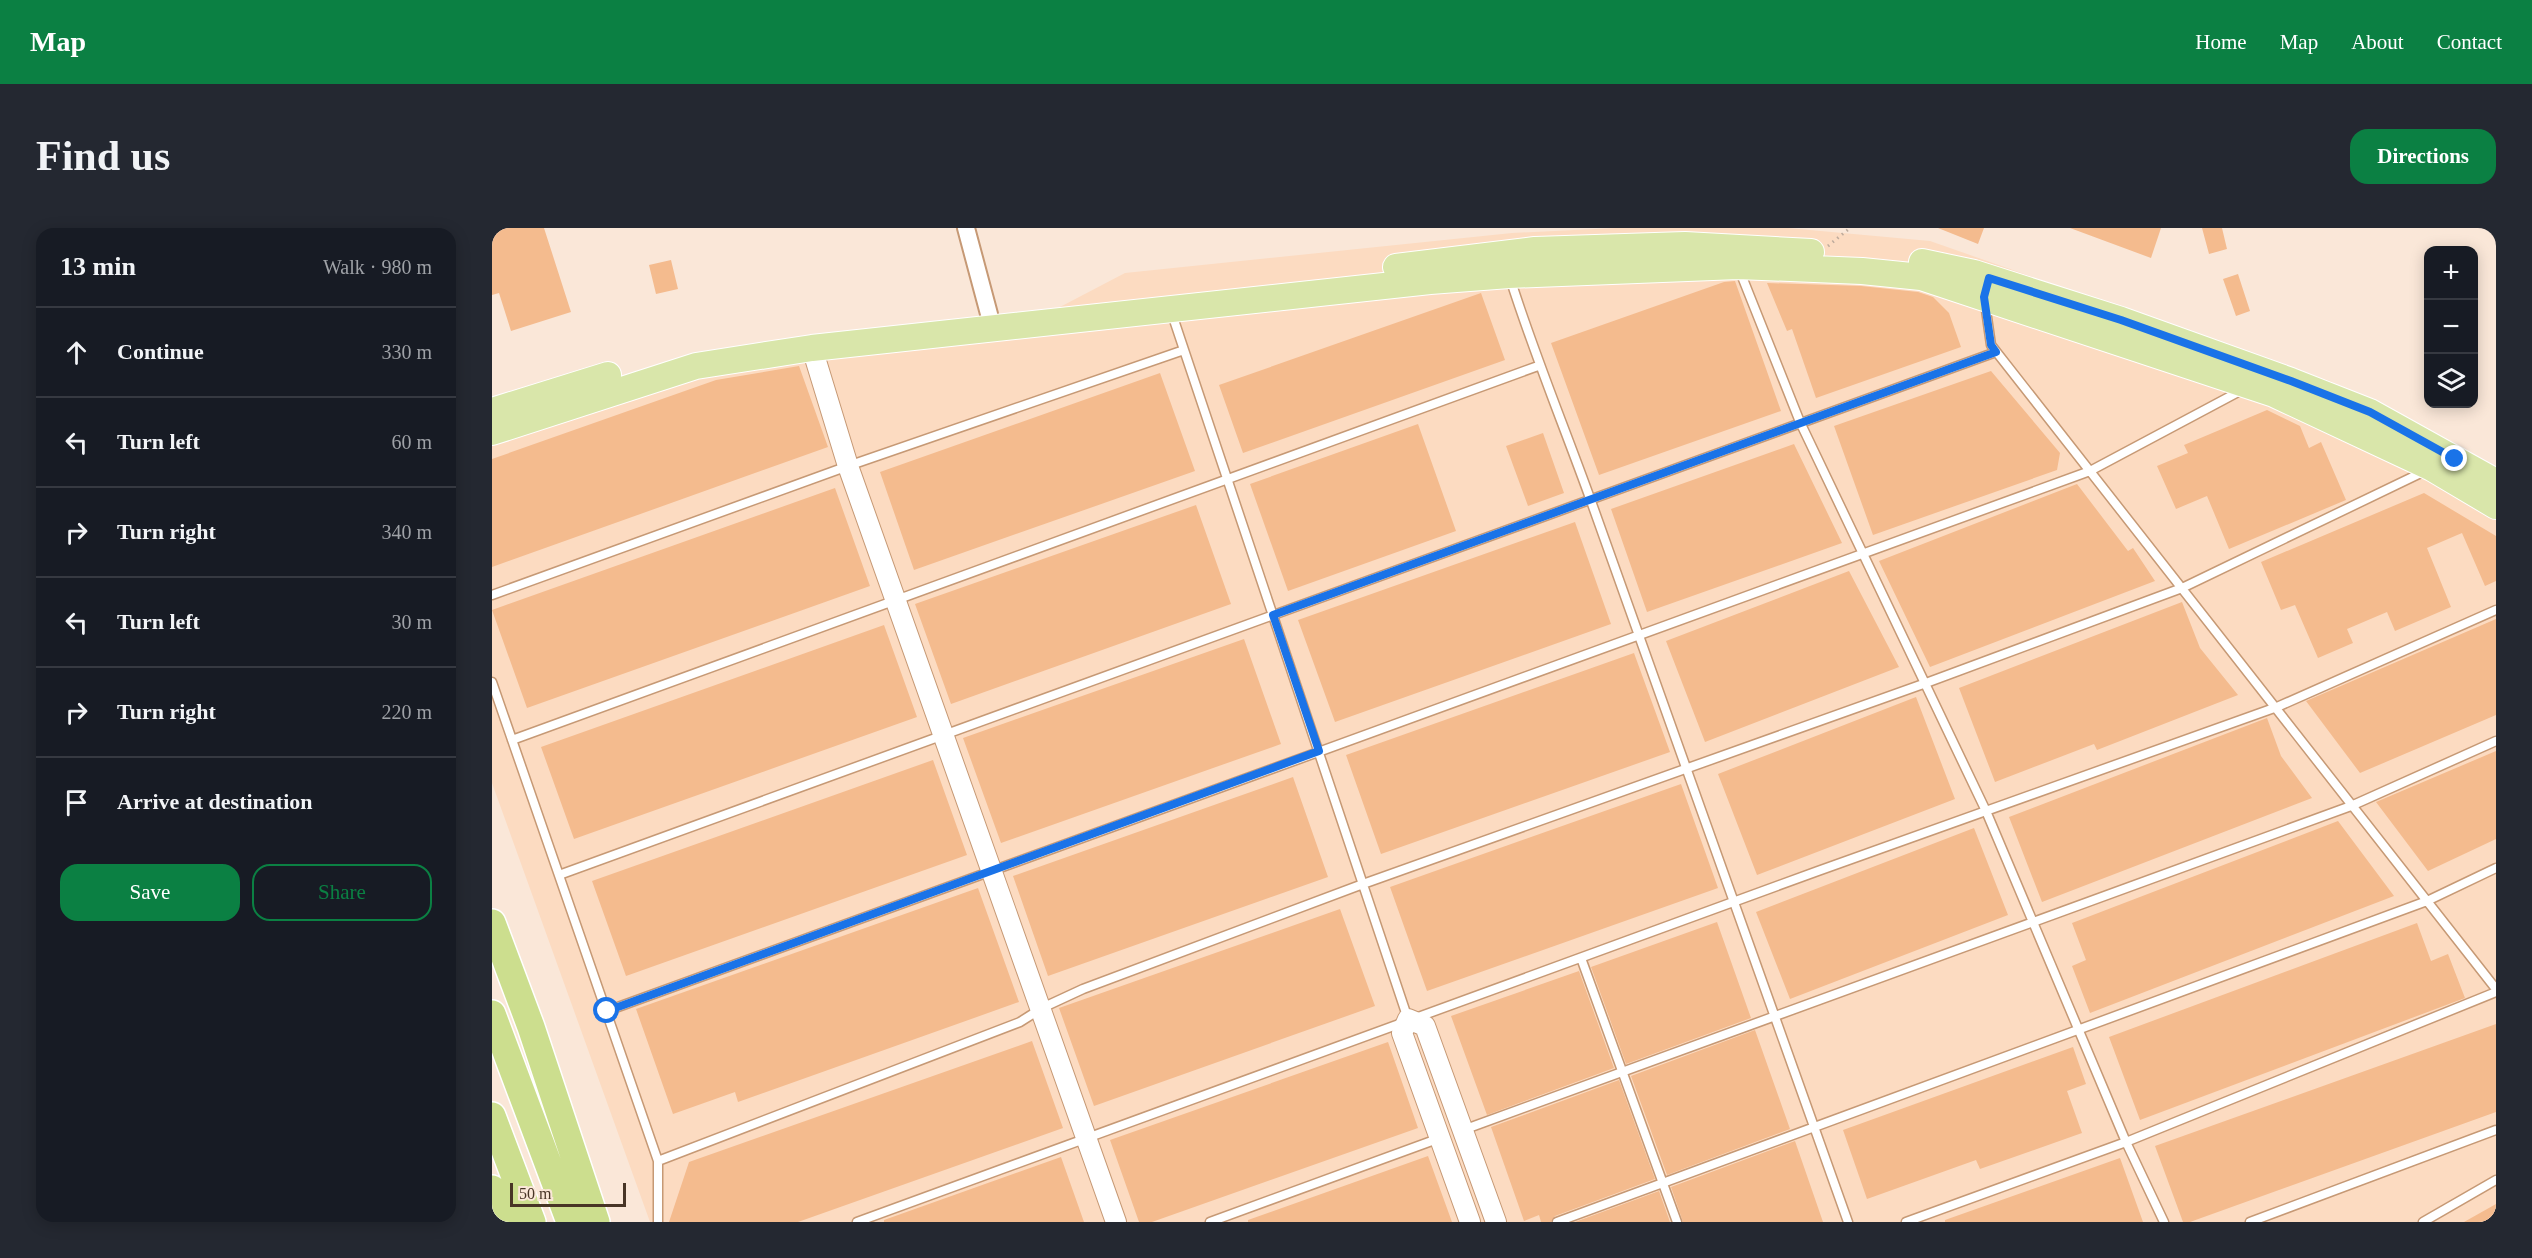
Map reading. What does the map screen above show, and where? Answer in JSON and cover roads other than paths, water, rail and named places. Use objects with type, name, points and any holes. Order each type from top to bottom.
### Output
[{"type":"highway","points":[[492,923],[531,1027],[596,1222]]},
{"type":"highway","points":[[492,1014],[570,1222]]},
{"type":"highway","points":[[492,1116],[532,1222]]},
{"type":"highway","points":[[492,1189],[504,1222]]},
{"type":"main road","points":[[492,411],[641,365],[728,344],[804,333],[989,314],[1536,250],[1685,245],[1899,257],[1986,287],[2284,399],[2432,468],[2496,506]]},
{"type":"main road","points":[[492,432],[696,366],[812,348],[1509,275],[1738,266],[1862,271],[1921,277],[1986,287],[2121,320],[2370,412],[2496,482]]},
{"type":"street","points":[[966,228],[989,314]]},
{"type":"street","points":[[812,348],[848,466],[1116,1222]]},
{"type":"street","points":[[1470,1222],[1402,1033],[1408,1019],[1425,1026],[1496,1222]]},
{"type":"lane","points":[[1738,266],[1800,422],[1986,810],[2035,921],[2126,1142],[2164,1222]]},
{"type":"lane","points":[[1509,275],[1538,366],[1590,499],[1637,635],[1777,1015],[1848,1222]]},
{"type":"lane","points":[[1906,1222],[2126,1142],[2496,990],[2351,806],[2277,707],[1996,352],[1991,345],[1986,287]]},
{"type":"lane","points":[[1170,309],[1408,1019]]},
{"type":"lane","points":[[492,596],[848,466],[1184,350]]},
{"type":"lane","points":[[559,875],[1996,352]]},
{"type":"lane","points":[[512,740],[1538,366]]},
{"type":"lane","points":[[607,1011],[2090,471],[2249,386]]},
{"type":"lane","points":[[658,1161],[1020,1022],[1042,1008],[1083,989],[1363,884],[1926,683],[2182,588],[2432,468]]},
{"type":"lane","points":[[857,1222],[1408,1019],[2277,707],[2496,610]]},
{"type":"lane","points":[[492,682],[658,1161],[658,1222]]},
{"type":"lane","points":[[1463,1130],[2351,806],[2496,741]]},
{"type":"lane","points":[[1557,1222],[2427,901],[2496,868]]},
{"type":"lane","points":[[1581,958],[1677,1222]]},
{"type":"lane","points":[[2250,1222],[2496,1130]]},
{"type":"lane","points":[[1210,1222],[1440,1138]]},
{"type":"lane","points":[[2422,1222],[2496,1180]]}]
